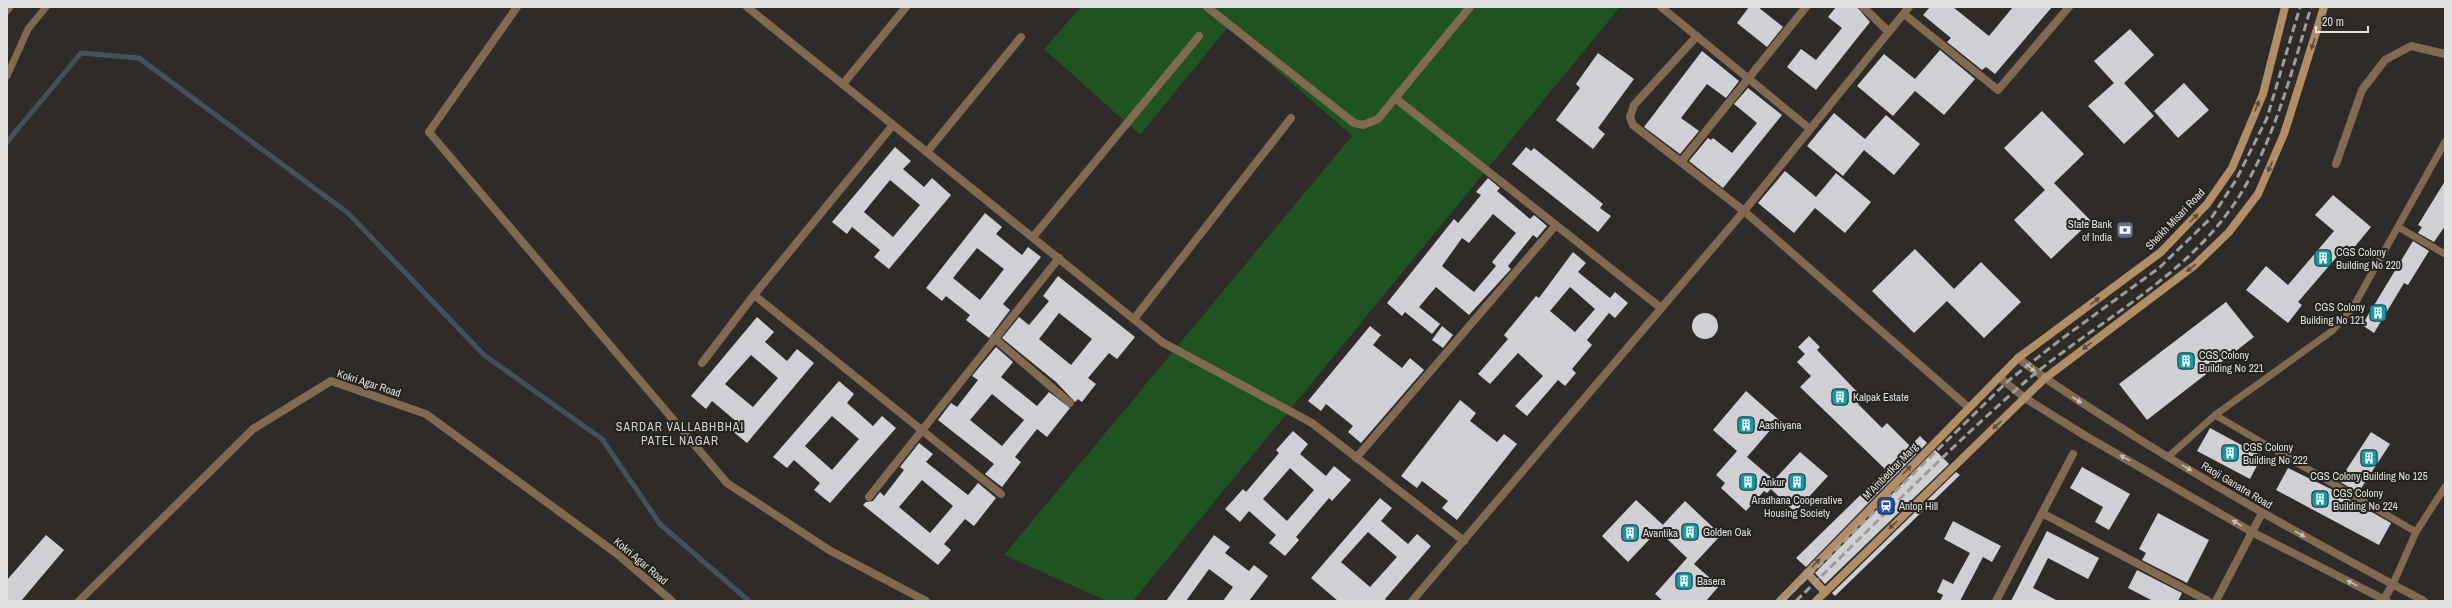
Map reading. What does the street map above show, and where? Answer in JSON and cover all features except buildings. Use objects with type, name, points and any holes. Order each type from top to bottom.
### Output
[{"type":"main road","name":"Sheikh Misari Road","points":[[2018,358],[2160,252],[2207,204],[2232,168],[2262,94],[2285,7]]},
{"type":"main road","points":[[1816,601],[2044,379],[2195,264],[2229,232],[2253,200],[2284,134],[2324,7]]},
{"type":"main road","name":"M Ambedkar Marg","points":[[1780,601],[1968,407],[2018,358]]},
{"type":"main road","points":[[1806,573],[1825,592]]},
{"type":"street","points":[[517,7],[430,132],[727,483],[829,550],[926,601]]},
{"type":"street","points":[[747,7],[1162,342],[1312,423],[1464,541]]},
{"type":"street","points":[[844,84],[906,7]]},
{"type":"street","points":[[1207,7],[1354,123],[1363,125],[1378,119],[1470,7]]},
{"type":"street","points":[[1661,7],[1810,129]]},
{"type":"street","points":[[1681,162],[1747,77],[1806,7]]},
{"type":"street","points":[[1863,7],[1889,32]]},
{"type":"street","points":[[1412,601],[1744,211],[1907,10],[1998,90],[2069,7]]},
{"type":"street","points":[[1033,237],[1199,36]]},
{"type":"street","points":[[1696,36],[1638,100],[1630,117],[1633,125],[1744,211],[1968,407]]},
{"type":"street","points":[[927,152],[1021,37]]},
{"type":"street","points":[[2336,164],[2362,90],[2385,60],[2411,46],[2445,54]]},
{"type":"street","points":[[1395,98],[1661,308]]},
{"type":"street","points":[[1134,319],[1291,118]]},
{"type":"street","points":[[702,363],[754,295],[893,125]]},
{"type":"street","points":[[1356,458],[1556,225]]},
{"type":"street","points":[[868,497],[921,428],[1059,258]]},
{"type":"street","points":[[754,295],[921,428],[1001,494]]},
{"type":"street","points":[[994,338],[1070,404]]},
{"type":"street","points":[[2018,358],[2044,379]]},
{"type":"street","points":[[1999,377],[2025,398],[2084,435],[2252,532],[2385,600],[2393,584]]},
{"type":"street","name":"Raoji Ganatra Road","points":[[2044,379],[2168,457],[2262,513],[2424,601]]},
{"type":"street","name":"Kokri Agar Road","points":[[79,601],[252,429],[331,380],[426,414],[616,553],[672,601]]},
{"type":"street","points":[[1996,601],[2074,454]]},
{"type":"street","points":[[2042,513],[2208,601]]},
{"type":"street","points":[[2216,601],[2262,513]]},
{"type":"lane","points":[[7,11],[10,7]]},
{"type":"lane","points":[[7,76],[28,29],[46,7]]},
{"type":"lane","points":[[2168,457],[2215,416],[2332,331],[2352,309],[2445,142]]},
{"type":"lane","points":[[2398,227],[2445,254]]},
{"type":"lane","points":[[2215,416],[2416,532]]},
{"type":"lane","points":[[2393,584],[2416,532],[2445,487]]},
{"type":"green space","points":[[1081,7],[1620,7],[1133,601],[1107,601],[1004,555],[1352,136],[1228,27],[1140,135],[1044,49]]},
{"type":"waterway","points":[[7,142],[81,53],[139,58],[348,213],[484,355],[602,439],[660,524],[749,601]]},
{"type":"railway","points":[[1783,601],[2008,381],[2060,340],[2159,268],[2212,217],[2236,180],[2267,118],[2300,7]]},
{"type":"railway","points":[[1796,601],[1933,467],[2018,388],[2046,365],[2165,277],[2193,252],[2218,225],[2240,195],[2263,151],[2282,104],[2311,7]]},
{"type":"place","name":"State Bank of India","points":[[2125,230]]},
{"type":"place","name":"CGS Colony Building No 220","points":[[2323,258]]},
{"type":"place","name":"CGS Colony Building No 121","points":[[2378,313]]},
{"type":"place","name":"CGS Colony Building No 221","points":[[2186,361]]},
{"type":"place","name":"Kalpak Estate","points":[[1840,397]]},
{"type":"place","name":"Aashiyana","points":[[1746,425]]},
{"type":"place","name":"CGS Colony Building No 222","points":[[2230,453]]},
{"type":"place","name":"CGS Colony Building No 125","points":[[2369,458]]},
{"type":"place","name":"Ankur","points":[[1748,482]]},
{"type":"place","name":"Aradhana Cooperative Housing Society","points":[[1797,482]]},
{"type":"place","name":"CGS Colony Building No 224","points":[[2320,499]]},
{"type":"place","name":"Antop Hill","points":[[1886,506]]},
{"type":"place","name":"Golden Oak","points":[[1690,532]]},
{"type":"place","name":"Avantika","points":[[1630,533]]},
{"type":"place","name":"Basera","points":[[1684,581]]},
{"type":"district","name":"SARDAR VALLABHBHAI PATEL NAGAR","points":[[680,434]]}]
